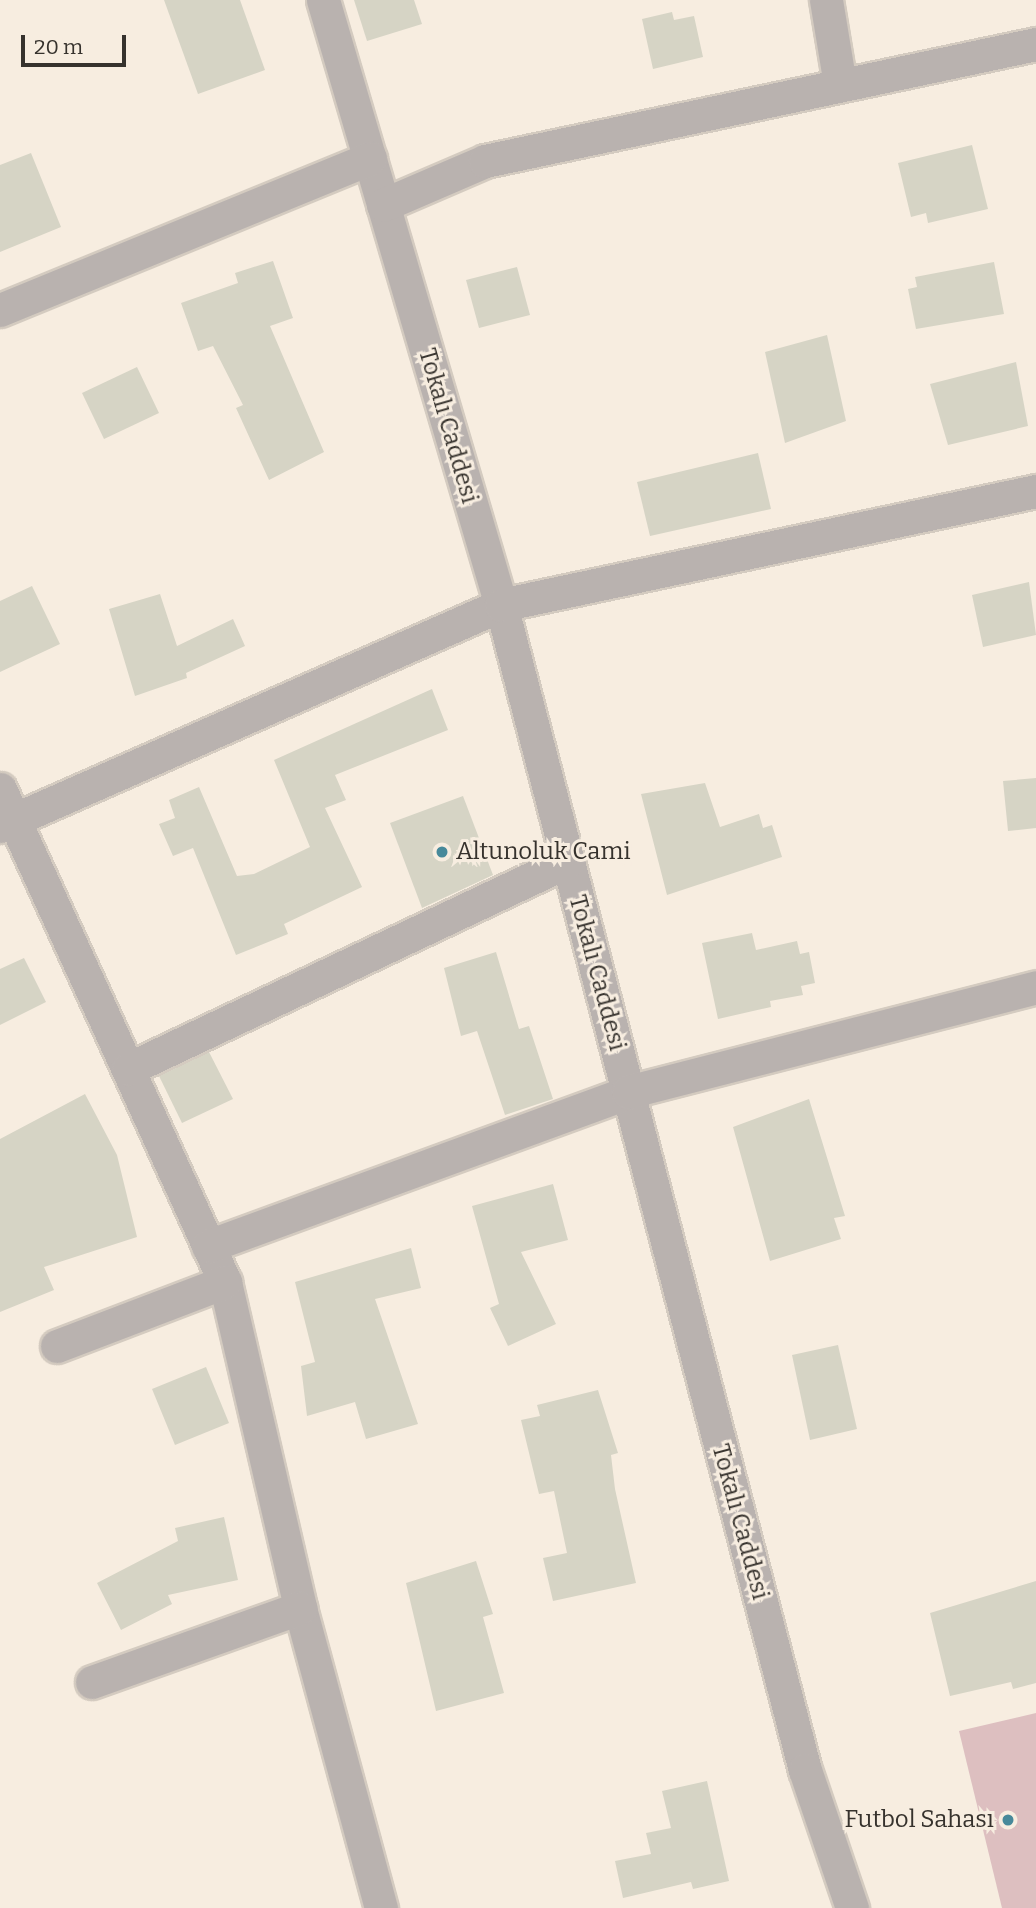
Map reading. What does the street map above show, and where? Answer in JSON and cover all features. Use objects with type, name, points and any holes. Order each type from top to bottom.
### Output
[{"type":"street","name":"Tokalı Caddesi","points":[[323,0],[501,605],[805,1770],[852,1908]]},
{"type":"street","points":[[826,0],[841,85]]},
{"type":"street","points":[[383,205],[485,162],[1036,44]]},
{"type":"street","points":[[0,310],[370,158]]},
{"type":"street","points":[[7,823],[501,605],[1036,491]]},
{"type":"street","points":[[0,789],[7,823],[128,1069],[225,1282],[300,1608],[381,1908]]},
{"type":"street","points":[[128,1069],[568,861]]},
{"type":"street","points":[[208,1246],[628,1093],[1036,987]]},
{"type":"street","points":[[57,1346],[225,1282]]},
{"type":"street","points":[[92,1682],[300,1608]]},
{"type":"shaded area","name":"Futbol Sahası","points":[[1036,1713],[1036,1908],[1002,1908],[959,1731]]},
{"type":"building","points":[[164,0],[240,0],[265,70],[198,94]]},
{"type":"building","points":[[354,0],[414,0],[422,24],[367,41]]},
{"type":"building","points":[[672,12],[674,20],[694,16],[703,57],[653,69],[642,19]]},
{"type":"building","points":[[972,145],[988,209],[928,223],[926,213],[911,217],[898,163]]},
{"type":"building","points":[[31,153],[61,227],[0,252],[0,165]]},
{"type":"building","points":[[273,261],[293,318],[270,326],[324,452],[269,480],[236,408],[243,405],[213,346],[198,351],[181,303],[238,283],[235,273]]},
{"type":"building","points":[[994,262],[1004,314],[916,329],[908,289],[917,287],[915,277]]},
{"type":"building","points":[[517,267],[530,315],[479,328],[466,280]]},
{"type":"building","points":[[827,335],[846,421],[785,443],[765,352]]},
{"type":"building","points":[[1016,362],[1028,426],[948,445],[930,384]]},
{"type":"building","points":[[137,367],[159,413],[104,439],[82,393]]},
{"type":"building","points":[[758,453],[771,509],[650,536],[637,482]]},
{"type":"building","points":[[1029,582],[1036,635],[983,647],[972,595]]},
{"type":"building","points":[[32,586],[60,644],[0,672],[0,601]]},
{"type":"building","points":[[160,594],[177,646],[233,619],[245,646],[186,673],[187,678],[135,696],[109,609]]},
{"type":"building","points":[[432,689],[448,730],[335,775],[346,800],[325,808],[362,887],[284,924],[288,934],[236,955],[193,848],[173,856],[159,824],[175,818],[169,800],[199,787],[237,876],[254,874],[310,847],[274,760]]},
{"type":"building","points":[[1036,778],[1036,828],[1008,831],[1003,781]]},
{"type":"building","points":[[705,783],[720,827],[759,814],[763,828],[772,825],[782,857],[667,895],[641,794]]},
{"type":"building","name":"Altunoluk Cami","points":[[463,796],[493,875],[422,908],[390,823]]},
{"type":"building","points":[[752,933],[756,950],[797,941],[800,954],[809,952],[815,983],[801,986],[803,995],[770,1001],[771,1007],[718,1019],[702,943]]},
{"type":"building","points":[[496,952],[519,1029],[529,1026],[553,1099],[505,1115],[477,1031],[461,1036],[444,968]]},
{"type":"building","points":[[24,958],[46,1002],[0,1025],[0,969]]},
{"type":"building","points":[[209,1052],[233,1099],[182,1123],[159,1076]]},
{"type":"building","points":[[85,1094],[117,1155],[137,1237],[44,1267],[54,1290],[0,1312],[0,1139]]},
{"type":"building","points":[[809,1099],[845,1216],[834,1218],[841,1239],[770,1261],[733,1127]]},
{"type":"building","points":[[553,1184],[568,1240],[521,1252],[556,1324],[508,1346],[490,1308],[499,1304],[472,1206]]},
{"type":"building","points":[[411,1248],[421,1288],[375,1299],[418,1424],[366,1439],[355,1402],[307,1416],[301,1366],[315,1362],[295,1282]]},
{"type":"building","points":[[838,1345],[857,1429],[810,1440],[792,1355]]},
{"type":"building","points":[[206,1367],[229,1423],[175,1445],[152,1389]]},
{"type":"building","points":[[598,1390],[618,1453],[611,1455],[615,1489],[636,1583],[553,1601],[543,1558],[567,1553],[554,1491],[539,1494],[521,1420],[540,1416],[537,1405]]},
{"type":"building","points":[[224,1517],[238,1580],[168,1595],[172,1604],[121,1630],[97,1583],[178,1541],[175,1528]]},
{"type":"building","points":[[476,1561],[493,1614],[483,1617],[504,1693],[436,1711],[406,1583]]},
{"type":"building","points":[[1036,1581],[1036,1683],[1013,1689],[1011,1682],[950,1696],[930,1613]]},
{"type":"building","points":[[707,1781],[729,1881],[693,1889],[691,1882],[623,1898],[615,1861],[651,1854],[646,1833],[671,1828],[662,1791]]},
{"type":"place","name":"Altunoluk Cami","points":[[442,852]]},
{"type":"place","name":"Futbol Sahası","points":[[1008,1820]]}]
